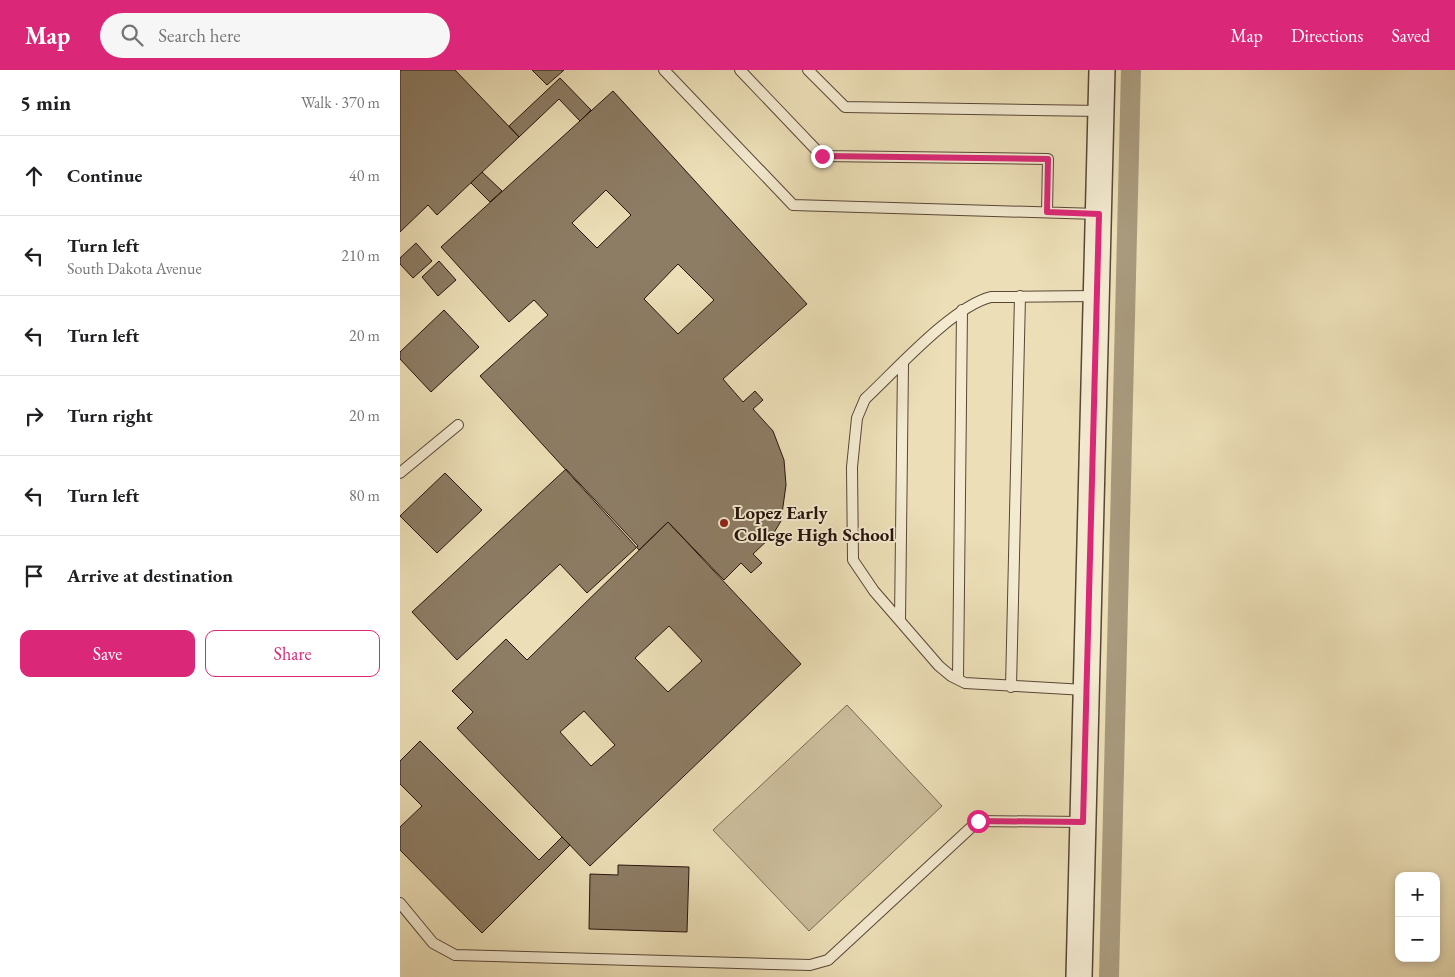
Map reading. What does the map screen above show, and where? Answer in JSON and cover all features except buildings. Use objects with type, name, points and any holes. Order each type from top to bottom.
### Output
[{"type":"street","points":[[1079,977],[1102,70]]},
{"type":"lane","points":[[664,70],[793,205],[1099,214]]},
{"type":"lane","points":[[740,70],[822,156],[1048,159],[1047,212]]},
{"type":"lane","points":[[808,70],[845,107],[1101,111]]},
{"type":"lane","points":[[1011,687],[1020,296]]},
{"type":"lane","points":[[1086,690],[965,683],[940,666],[874,591],[853,560],[852,467],[858,418],[865,399],[962,310],[985,298],[1097,296]]},
{"type":"lane","points":[[958,679],[962,310]]},
{"type":"lane","points":[[900,621],[903,364]]},
{"type":"lane","points":[[400,473],[458,425]]},
{"type":"lane","points":[[400,903],[433,943],[455,955],[810,965],[828,960],[978,821],[1083,822]]},
{"type":"shaded area","points":[[847,705],[942,806],[809,931],[713,830]]},
{"type":"waterway","points":[[1109,977],[1131,70]]},
{"type":"place","name":"Lopez Early College High School","points":[[724,523]]},
{"type":"route","points":[[822,156],[1048,159],[1047,212],[1099,214],[1083,822],[978,821]]}]
